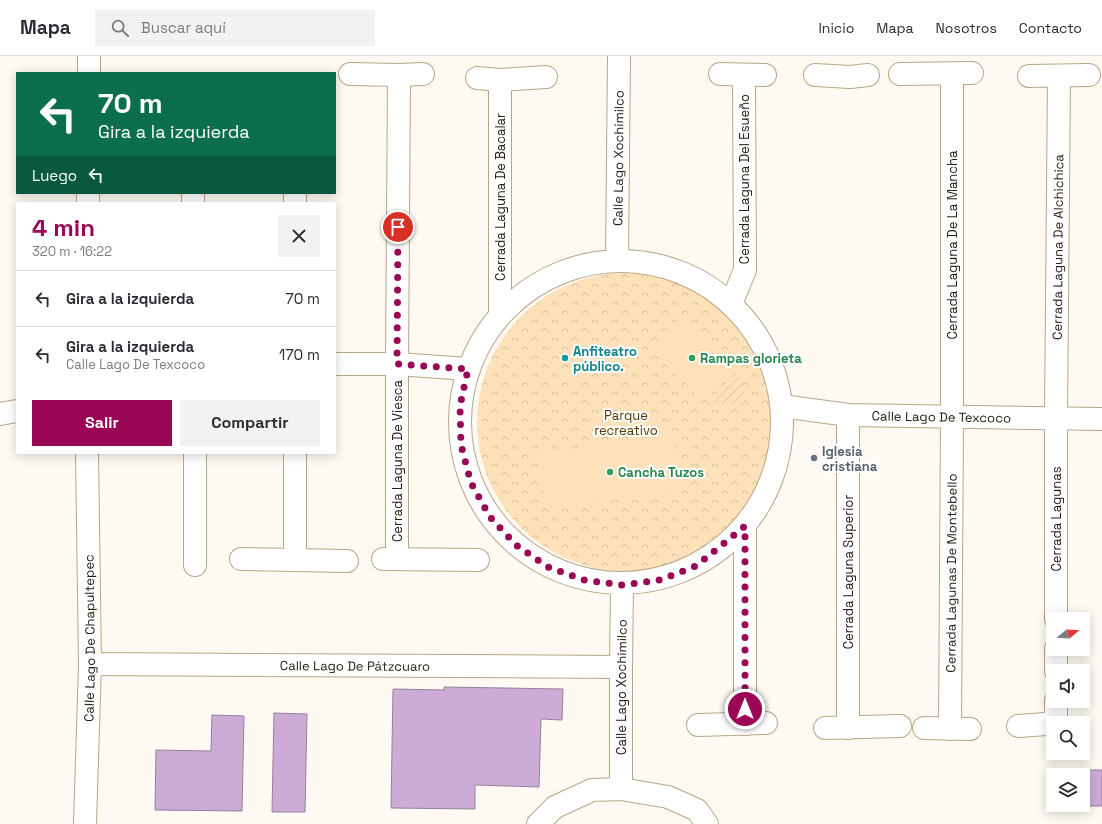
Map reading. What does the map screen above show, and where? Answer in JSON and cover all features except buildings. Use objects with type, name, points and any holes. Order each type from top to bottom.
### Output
[{"type":"street","points":[[89,56],[89,72]]},
{"type":"street","name":"Calle Lago Xochimilco","points":[[617,260],[619,56]]},
{"type":"street","points":[[350,74],[423,74]]},
{"type":"street","name":"Cerrada Laguna Del Esueño","points":[[720,74],[754,75],[745,270],[731,304]]},
{"type":"street","name":"Cerrada Laguna De La Mancha","points":[[900,74],[962,74],[952,416]]},
{"type":"street","name":"Cerrada Laguna De Viesca","points":[[399,75],[397,364],[390,559],[478,560]]},
{"type":"street","points":[[815,75],[868,75]]},
{"type":"street","points":[[1029,76],[1089,75]]},
{"type":"street","name":"Cerrada Laguna De Alchichica","points":[[1056,418],[1059,76]]},
{"type":"street","points":[[477,78],[500,80],[546,77]]},
{"type":"street","name":"Cerrada Laguna De Bacalar","points":[[500,80],[500,314]]},
{"type":"street","points":[[617,260],[659,264],[698,279],[731,304],[756,334],[773,368],[782,406],[781,445],[772,482],[754,516],[745,526],[696,566],[660,580],[622,585],[584,580],[548,567],[516,545],[490,517],[471,483],[461,445],[460,406],[468,369],[481,340],[500,314],[534,285],[574,267],[617,260]]},
{"type":"street","points":[[336,364],[397,364],[468,369]]},
{"type":"street","name":"Calle Lago De Texcoco","points":[[782,406],[848,415],[1102,419]]},
{"type":"street","points":[[0,414],[16,411]]},
{"type":"street","name":"Cerrada Laguna Superior","points":[[848,415],[848,728]]},
{"type":"street","name":"Cerrada Lagunas De Montebello","points":[[924,728],[960,729],[952,416]]},
{"type":"street","name":"Cerrada Lagunas","points":[[1056,418],[1056,612]]},
{"type":"street","name":"Calle Lago De Chapultepec","points":[[85,824],[90,664],[87,454]]},
{"type":"street","points":[[195,454],[195,565]]},
{"type":"street","points":[[295,454],[295,559]]},
{"type":"street","points":[[698,725],[756,724],[745,526]]},
{"type":"street","points":[[241,559],[347,561]]},
{"type":"street","name":"Calle Lago Xochimilco","points":[[621,789],[622,585]]},
{"type":"street","name":"Calle Lago De Pátzcuaro","points":[[90,664],[621,667]]},
{"type":"street","points":[[1018,726],[1046,724],[1055,711]]},
{"type":"street","points":[[824,728],[900,726]]},
{"type":"street","points":[[538,824],[555,807],[592,790],[621,789],[668,797],[697,810],[707,824]]},
{"type":"green space","name":"Parque recreativo","points":[[626,273],[655,276],[683,284],[709,298],[732,316],[750,339],[764,365],[772,393],[775,422],[772,451],[764,479],[750,505],[732,528],[709,546],[683,560],[655,568],[626,571],[597,568],[569,560],[543,546],[520,528],[502,505],[488,479],[480,451],[477,422],[480,393],[488,365],[502,339],[520,316],[543,298],[569,284],[597,276]]},
{"type":"green space","name":"Rampas glorieta","points":[[683,316],[734,367],[702,400],[650,349]]},
{"type":"green space","points":[[738,372],[747,405],[708,402]]},
{"type":"green space","name":"Cancha Tuzos","points":[[674,435],[682,491],[546,509],[538,453]]},
{"type":"place","name":"Anfiteatro público.","points":[[565,358]]},
{"type":"place","name":"Rampas glorieta","points":[[692,358]]},
{"type":"place","name":"Iglesia cristiana","points":[[814,458]]},
{"type":"place","name":"Cancha Tuzos","points":[[610,472]]},
{"type":"route","points":[[398,227],[397,364],[468,369],[460,406],[461,445],[471,483],[490,517],[516,545],[548,567],[584,580],[622,585],[660,580],[696,566],[745,526],[745,709]]}]
